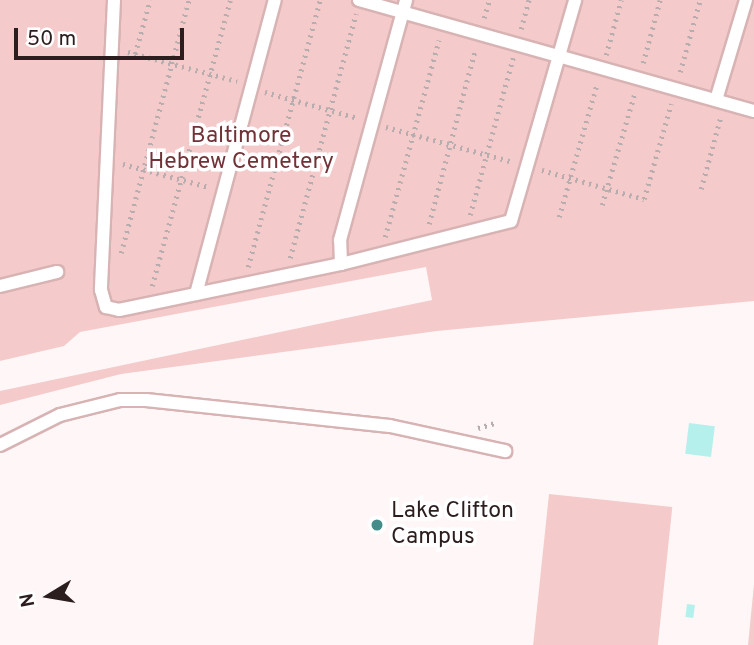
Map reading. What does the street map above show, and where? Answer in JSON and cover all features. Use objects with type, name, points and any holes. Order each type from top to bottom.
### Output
[{"type":"lane","points":[[114,0],[105,159],[103,302],[119,310],[341,264],[503,225],[515,214],[575,0]]},
{"type":"lane","points":[[196,294],[275,0]]},
{"type":"lane","points":[[360,0],[404,6],[444,23],[754,111]]},
{"type":"lane","points":[[720,101],[746,0]]},
{"type":"lane","points":[[341,264],[340,240],[404,6]]},
{"type":"lane","points":[[0,286],[57,272]]},
{"type":"lane","points":[[0,445],[60,415],[120,400],[146,400],[390,426],[505,451]]},
{"type":"path","points":[[135,54],[150,0]]},
{"type":"path","points":[[120,257],[189,0]]},
{"type":"path","points":[[147,304],[230,0]]},
{"type":"path","points":[[243,285],[320,0]]},
{"type":"path","points":[[285,276],[360,0]]},
{"type":"path","points":[[423,245],[489,0]]},
{"type":"path","points":[[464,236],[529,0]]},
{"type":"path","points":[[559,217],[621,0]]},
{"type":"path","points":[[602,205],[660,0]]},
{"type":"path","points":[[380,255],[444,23]]},
{"type":"path","points":[[110,47],[252,85]]},
{"type":"path","points":[[701,189],[720,101]]},
{"type":"path","points":[[105,159],[224,190]]},
{"type":"green space","name":"Baltimore Hebrew Cemetery","points":[[0,0],[754,0],[754,301],[437,331],[121,374],[0,405],[0,391],[432,300],[426,267],[80,332],[64,346],[0,361]]},
{"type":"green space","points":[[549,494],[672,507],[658,645],[533,645]]},
{"type":"green space","points":[[754,584],[754,645],[748,645]]},
{"type":"building","points":[[689,423],[715,426],[711,457],[685,454]]},
{"type":"building","points":[[687,604],[695,605],[693,618],[685,617]]},
{"type":"place","name":"Lake Clifton Campus","points":[[377,525]]}]
